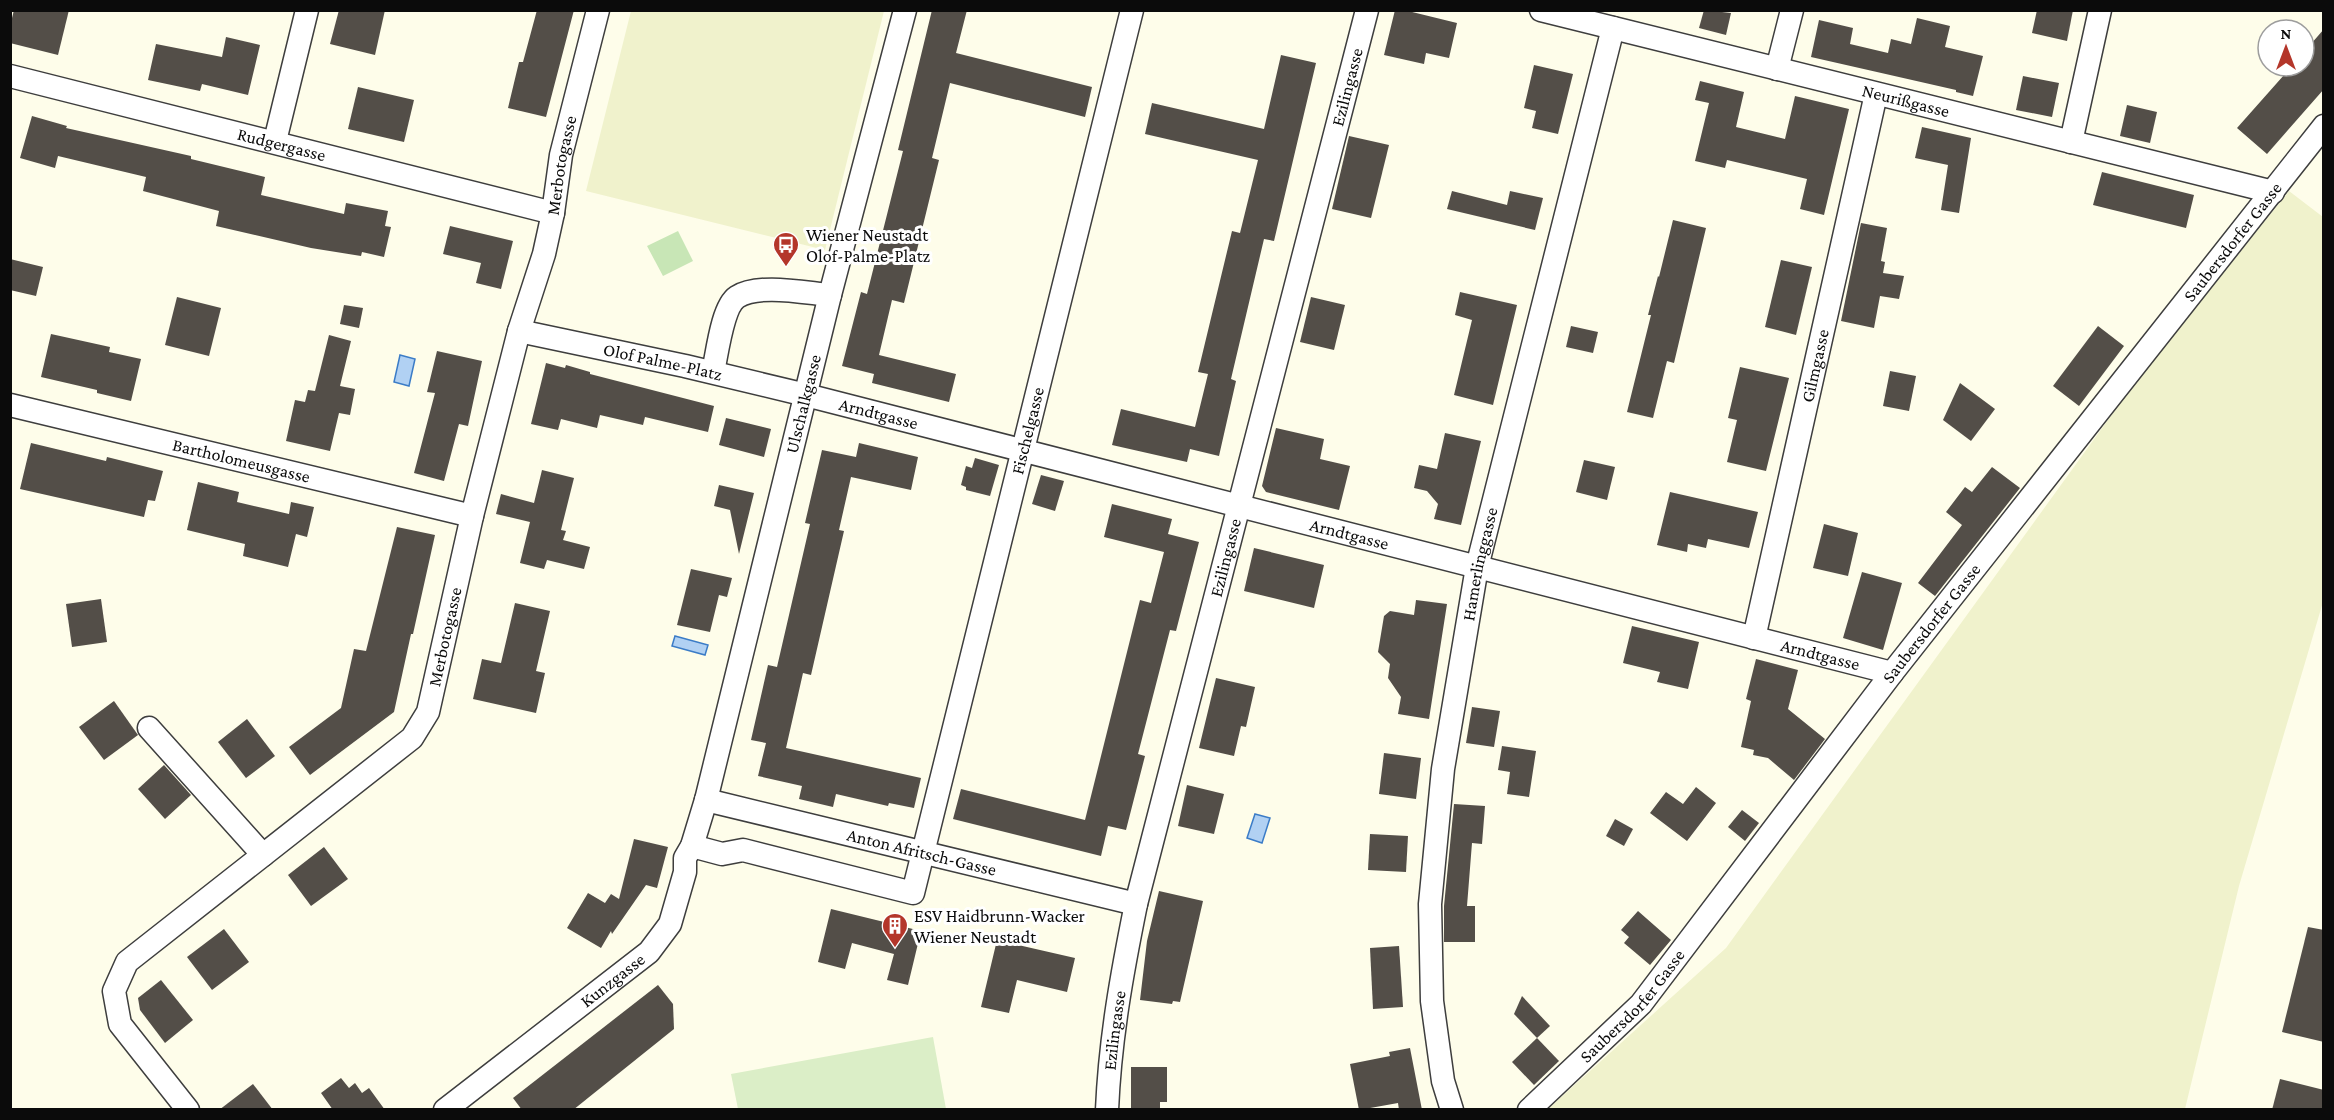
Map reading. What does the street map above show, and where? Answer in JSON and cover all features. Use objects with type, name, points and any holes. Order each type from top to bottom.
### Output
[{"type":"street","points":[[275,141],[307,10]]},
{"type":"street","name":"Merbotogasse","points":[[188,1110],[120,1024],[114,991],[127,962],[412,738],[428,712],[472,516],[519,332],[544,254],[553,213],[561,155],[598,10]]},
{"type":"street","name":"Ulschalkgasse","points":[[706,800],[830,295],[905,10]]},
{"type":"street","name":"Fischelgasse","points":[[692,846],[722,854],[743,850],[913,893],[1132,10]]},
{"type":"street","name":"Ezilingasse","points":[[1107,1110],[1109,1061],[1118,993],[1136,904],[1367,10]]},
{"type":"street","name":"Neurißgasse","points":[[1541,10],[2273,192]]},
{"type":"street","points":[[1777,69],[1792,10]]},
{"type":"street","points":[[2071,142],[2100,10]]},
{"type":"street","name":"Hamerlinggasse","points":[[1452,1110],[1443,1081],[1432,1001],[1430,903],[1443,769],[1477,567],[1613,28]]},
{"type":"street","name":"Rudgergasse","points":[[10,76],[275,141],[553,213]]},
{"type":"street","name":"Gilmgasse","points":[[1754,638],[1876,94]]},
{"type":"street","name":"Saubersdorfer Gasse","points":[[1529,1110],[1641,1004],[1892,673],[2324,126]]},
{"type":"street","points":[[713,372],[726,314],[735,297],[753,291],[830,295]]},
{"type":"street","name":"Olof Palme-Platz","points":[[519,332],[713,372],[806,395]]},
{"type":"street","name":"Arndtgasse","points":[[806,395],[1892,673]]},
{"type":"street","name":"Bartholomeusgasse","points":[[10,405],[472,516]]},
{"type":"street","points":[[149,728],[263,855]]},
{"type":"street","name":"Kunzgasse","points":[[445,1110],[649,952],[670,924],[685,872],[685,858],[692,846],[706,800]]},
{"type":"street","name":"Anton Afritsch-Gasse","points":[[706,800],[1136,904]]},
{"type":"green space","points":[[631,11],[884,11],[825,250],[586,191]]},
{"type":"green space","points":[[2289,191],[2323,217],[2323,602],[2239,886],[2185,1109],[1548,1109],[1726,948],[2126,395]]},
{"type":"green space","points":[[678,231],[693,261],[663,276],[647,246]]},
{"type":"green space","points":[[933,1037],[946,1109],[738,1109],[731,1074]]},
{"type":"water","points":[[400,355],[415,359],[409,386],[394,382]]},
{"type":"water","points":[[675,636],[708,645],[705,655],[672,646]]},
{"type":"water","points":[[1255,814],[1270,818],[1262,843],[1247,838]]},
{"type":"building","points":[[14,10],[69,10],[58,55],[10,43],[10,26]]},
{"type":"building","points":[[339,10],[385,10],[375,55],[330,44]]},
{"type":"building","points":[[537,10],[574,10],[546,117],[508,108],[519,62],[523,62]]},
{"type":"building","points":[[932,10],[967,10],[956,53],[1092,87],[1085,117],[950,83],[932,158],[939,160],[904,303],[892,300],[879,355],[956,374],[949,402],[872,383],[874,374],[842,366],[861,292],[867,294],[903,151],[898,150]]},
{"type":"building","points":[[1395,10],[1404,10],[1457,23],[1449,58],[1426,53],[1424,64],[1384,55]]},
{"type":"building","points":[[1704,10],[1731,13],[1726,35],[1699,28]]},
{"type":"building","points":[[2037,10],[2073,10],[2067,41],[2032,33]]},
{"type":"building","points":[[1917,18],[1950,26],[1945,47],[1983,56],[1973,96],[1956,92],[1956,90],[1811,57],[1819,20],[1853,28],[1850,44],[1888,53],[1891,39],[1911,44]]},
{"type":"building","points":[[2324,29],[2324,89],[2267,154],[2237,128],[2281,78],[2316,78],[2316,38]]},
{"type":"building","points":[[226,37],[260,45],[248,95],[202,84],[200,91],[148,80],[156,44],[222,57]]},
{"type":"building","points":[[1281,55],[1316,63],[1274,241],[1264,239],[1231,379],[1236,381],[1219,456],[1190,449],[1187,462],[1112,445],[1121,409],[1195,427],[1208,374],[1198,372],[1232,231],[1240,233],[1258,160],[1145,134],[1152,103],[1264,129]]},
{"type":"building","points":[[1534,65],[1573,74],[1558,134],[1532,128],[1536,111],[1524,108]]},
{"type":"building","points":[[2023,76],[2059,83],[2052,117],[2016,110]]},
{"type":"building","points":[[1700,81],[1744,92],[1736,127],[1785,139],[1795,96],[1849,109],[1824,215],[1800,209],[1807,179],[1727,160],[1725,168],[1695,161],[1709,103],[1695,100]]},
{"type":"building","points":[[358,87],[414,100],[404,142],[348,129]]},
{"type":"building","points":[[2127,105],[2157,112],[2150,143],[2120,136]]},
{"type":"building","points":[[32,116],[67,126],[66,128],[191,156],[191,159],[265,177],[261,195],[344,214],[346,203],[388,211],[385,226],[391,227],[384,257],[362,252],[361,256],[311,248],[216,226],[219,211],[143,191],[146,177],[58,156],[55,168],[20,158]]},
{"type":"building","points":[[1922,127],[1971,138],[1959,213],[1941,210],[1948,165],[1915,158]]},
{"type":"building","points":[[1349,136],[1389,145],[1371,218],[1332,209]]},
{"type":"building","points":[[2102,172],[2194,195],[2186,228],[2093,205]]},
{"type":"building","points":[[1452,191],[1507,205],[1510,191],[1543,198],[1535,230],[1447,209]]},
{"type":"building","points":[[1673,220],[1706,228],[1674,363],[1667,361],[1653,418],[1627,412],[1651,315],[1648,315]]},
{"type":"building","points":[[1861,223],[1887,228],[1881,261],[1885,262],[1883,273],[1904,276],[1899,299],[1880,296],[1874,328],[1841,321]]},
{"type":"building","points":[[450,226],[513,241],[501,289],[476,283],[481,263],[443,254]]},
{"type":"building","points":[[10,259],[43,267],[36,296],[10,290]]},
{"type":"building","points":[[1781,260],[1812,267],[1796,335],[1765,327]]},
{"type":"building","points":[[1460,292],[1517,305],[1493,405],[1454,395],[1472,320],[1455,315]]},
{"type":"building","points":[[177,297],[221,308],[209,356],[165,345]]},
{"type":"building","points":[[1311,297],[1345,305],[1334,350],[1300,342]]},
{"type":"building","points":[[344,305],[363,308],[359,328],[340,324]]},
{"type":"building","points":[[1571,326],[1598,332],[1593,353],[1566,347]]},
{"type":"building","points":[[2098,326],[2124,346],[2079,406],[2053,386]]},
{"type":"building","points":[[51,334],[110,347],[109,352],[141,359],[131,401],[97,393],[97,390],[41,377]]},
{"type":"building","points":[[329,335],[351,341],[340,386],[355,389],[350,415],[339,413],[330,451],[286,441],[295,400],[305,402],[308,390],[315,391]]},
{"type":"building","points":[[437,351],[482,361],[468,426],[459,424],[444,481],[414,473],[435,393],[427,392]]},
{"type":"building","points":[[546,363],[565,368],[566,365],[590,372],[590,374],[714,406],[708,432],[645,417],[643,425],[600,415],[597,428],[561,419],[558,430],[531,424]]},
{"type":"building","points":[[1740,367],[1789,378],[1766,471],[1727,462],[1737,420],[1728,418]]},
{"type":"building","points":[[1890,371],[1916,376],[1909,411],[1883,406]]},
{"type":"building","points":[[1960,383],[1995,409],[1971,441],[1943,420]]},
{"type":"building","points":[[726,418],[771,429],[764,457],[719,445]]},
{"type":"building","points":[[1276,428],[1324,439],[1320,459],[1350,466],[1339,510],[1266,492],[1262,486]]},
{"type":"building","points":[[1445,433],[1481,441],[1461,525],[1434,519],[1438,504],[1427,491],[1414,488],[1419,465],[1437,469]]},
{"type":"building","points":[[31,443],[106,461],[107,457],[163,471],[155,501],[148,500],[144,517],[20,489]]},
{"type":"building","points":[[859,443],[918,457],[911,490],[851,477],[839,530],[844,531],[811,675],[803,673],[786,748],[921,778],[914,808],[889,803],[888,806],[836,794],[833,807],[799,799],[802,786],[758,776],[766,743],[751,740],[768,665],[777,667],[810,524],[805,523],[822,450],[856,457]]},
{"type":"building","points":[[975,458],[999,465],[990,496],[966,490],[966,487],[961,485],[966,466],[972,468]]},
{"type":"building","points":[[1584,460],[1615,467],[1607,500],[1576,492]]},
{"type":"building","points":[[1992,467],[2020,488],[1935,596],[1918,583],[1962,525],[1946,512],[1965,487],[1972,492]]},
{"type":"building","points":[[542,470],[574,478],[561,530],[566,531],[563,540],[590,547],[584,569],[547,560],[544,569],[520,563],[530,522],[496,514],[501,494],[534,503]]},
{"type":"building","points":[[1041,475],[1064,481],[1055,511],[1032,504]]},
{"type":"building","points":[[198,482],[239,492],[237,502],[289,514],[291,502],[314,507],[307,537],[296,534],[288,567],[243,556],[245,544],[187,530]]},
{"type":"building","points":[[719,485],[754,493],[739,554],[730,510],[714,506]]},
{"type":"building","points":[[1670,492],[1758,512],[1749,548],[1708,539],[1706,548],[1688,544],[1687,552],[1657,545]]},
{"type":"building","points":[[1112,504],[1172,519],[1168,534],[1199,542],[1176,631],[1170,630],[1138,754],[1145,756],[1126,830],[1108,826],[1101,856],[953,819],[961,789],[1085,820],[1140,600],[1151,603],[1164,552],[1104,537]]},
{"type":"building","points":[[1824,524],[1858,533],[1848,576],[1813,568]]},
{"type":"building","points":[[397,527],[435,535],[394,712],[310,775],[289,747],[341,708],[354,649],[366,651]]},
{"type":"building","points":[[1254,548],[1324,565],[1314,608],[1244,591]]},
{"type":"building","points":[[691,569],[732,578],[727,597],[719,595],[710,632],[677,625]]},
{"type":"building","points":[[1862,572],[1902,583],[1883,650],[1843,638]]},
{"type":"building","points":[[101,599],[107,642],[72,647],[66,604]]},
{"type":"building","points":[[1416,600],[1447,604],[1429,719],[1398,714],[1401,697],[1388,678],[1390,664],[1378,652],[1384,616],[1390,611],[1414,615]]},
{"type":"building","points":[[515,603],[550,611],[536,671],[545,673],[536,713],[473,699],[482,659],[501,663]]},
{"type":"building","points":[[1632,626],[1699,642],[1688,689],[1657,682],[1660,672],[1623,663]]},
{"type":"building","points":[[1756,659],[1798,670],[1788,709],[1825,739],[1794,780],[1768,758],[1753,755],[1754,750],[1741,747],[1751,701],[1746,699]]},
{"type":"building","points":[[1216,678],[1255,687],[1246,727],[1241,726],[1234,756],[1199,748]]},
{"type":"building","points":[[114,701],[138,735],[104,760],[79,727]]},
{"type":"building","points":[[1472,707],[1500,711],[1494,747],[1466,743]]},
{"type":"building","points":[[247,719],[275,756],[246,778],[218,742]]},
{"type":"building","points":[[1502,746],[1536,751],[1529,797],[1507,794],[1510,772],[1498,770]]},
{"type":"building","points":[[1384,753],[1421,758],[1416,799],[1379,794]]},
{"type":"building","points":[[164,765],[191,795],[165,819],[138,789]]},
{"type":"building","points":[[1187,785],[1224,794],[1214,834],[1178,826]]},
{"type":"building","points":[[1696,787],[1716,803],[1687,841],[1650,813],[1666,792],[1683,804]]},
{"type":"building","points":[[1454,804],[1485,806],[1482,844],[1472,843],[1467,906],[1475,906],[1475,942],[1444,942],[1444,906]]},
{"type":"building","points":[[1742,810],[1759,823],[1745,841],[1728,827]]},
{"type":"building","points":[[1615,819],[1633,829],[1624,846],[1606,836]]},
{"type":"building","points":[[1370,834],[1408,836],[1406,872],[1368,870]]},
{"type":"building","points":[[634,839],[668,847],[657,888],[646,885],[601,948],[567,928],[588,893],[605,903],[611,894],[619,899]]},
{"type":"building","points":[[324,847],[348,879],[311,906],[288,875]]},
{"type":"building","points":[[1159,891],[1203,901],[1180,1002],[1173,1001],[1172,1004],[1140,1000],[1147,941]]},
{"type":"building","name":"ESV Haidbrunn-Wacker Wiener Neustadt","points":[[831,909],[921,931],[908,985],[887,980],[894,954],[852,943],[845,969],[818,962]]},
{"type":"building","points":[[1638,911],[1671,940],[1650,965],[1624,943],[1629,937],[1621,930]]},
{"type":"building","points":[[2308,927],[2324,930],[2324,1042],[2282,1032]]},
{"type":"building","points":[[224,929],[249,962],[212,990],[187,957]]},
{"type":"building","points":[[997,940],[1075,958],[1067,992],[1017,980],[1009,1013],[981,1007]]},
{"type":"building","points":[[1399,946],[1403,1007],[1373,1009],[1370,948]]},
{"type":"building","points":[[161,980],[193,1020],[165,1043],[140,1010],[138,998]]},
{"type":"building","points":[[658,985],[673,1004],[674,1029],[573,1110],[522,1110],[513,1098]]},
{"type":"building","points":[[1522,996],[1550,1026],[1537,1038],[1514,1014]]},
{"type":"building","points":[[1537,1038],[1559,1061],[1534,1085],[1512,1062]]},
{"type":"building","points":[[1410,1048],[1422,1110],[1399,1110],[1398,1103],[1359,1110],[1350,1064],[1390,1056],[1389,1052]]},
{"type":"building","points":[[1131,1067],[1167,1067],[1167,1102],[1160,1102],[1160,1110],[1131,1110]]},
{"type":"building","points":[[341,1078],[349,1088],[355,1083],[362,1093],[369,1088],[385,1110],[333,1110],[321,1093]]},
{"type":"building","points":[[2280,1079],[2324,1090],[2324,1110],[2272,1110]]},
{"type":"building","points":[[253,1084],[273,1110],[219,1110]]},
{"type":"place","name":"Wiener Neustadt Olof-Palme-Platz","points":[[786,268]]},
{"type":"place","name":"ESV Haidbrunn-Wacker Wiener Neustadt","points":[[895,949]]}]
